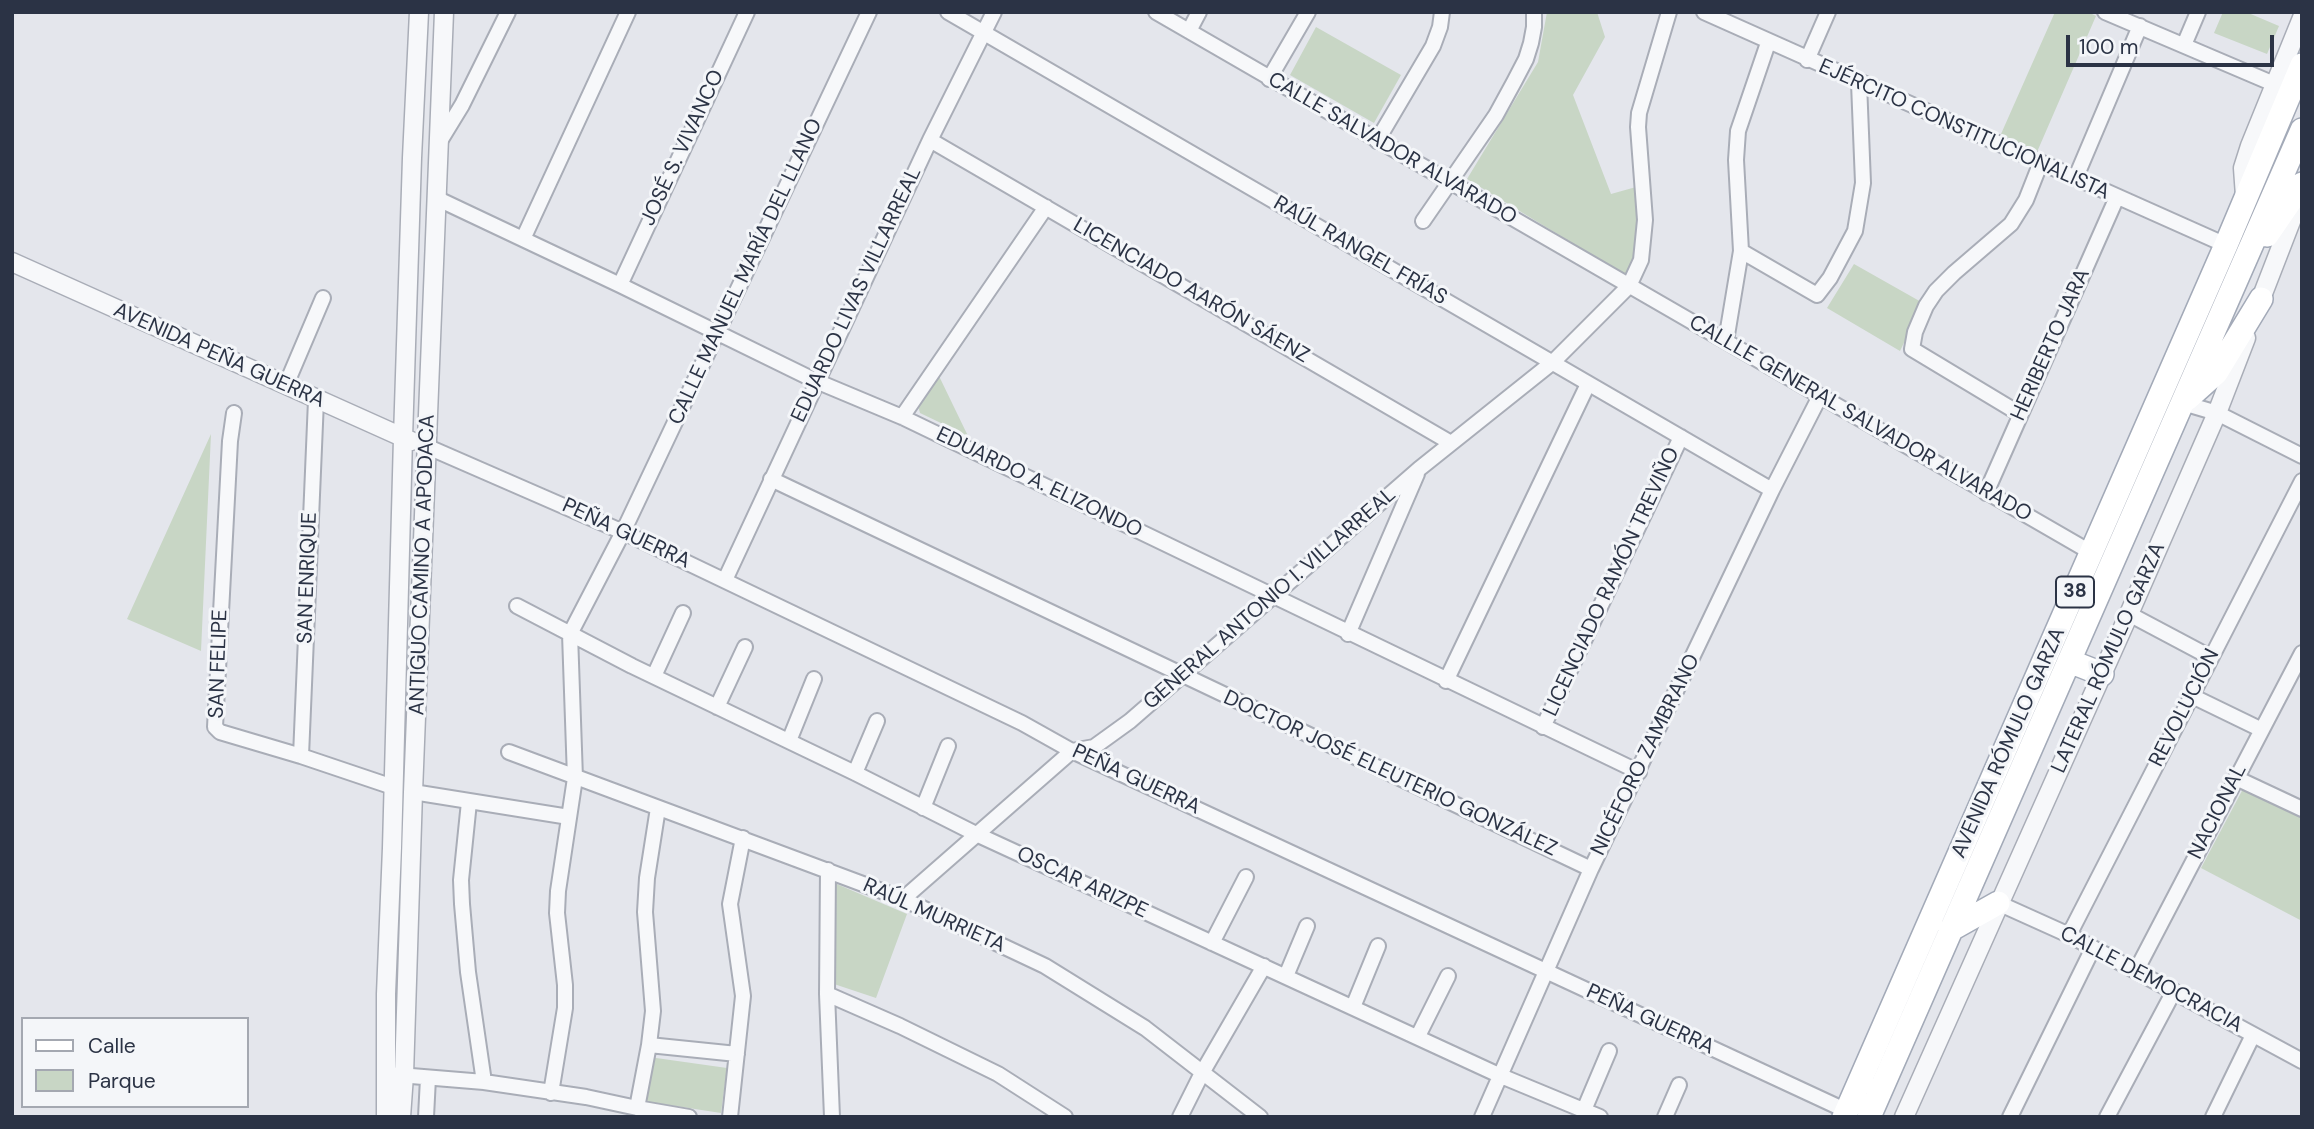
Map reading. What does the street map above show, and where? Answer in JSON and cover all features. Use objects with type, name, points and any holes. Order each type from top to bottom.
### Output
[{"type":"main road","name":"AVENIDA RÓMULO GARZA","points":[[1850,1115],[2302,65]]},
{"type":"main road","name":"AVENIDA RÓMULO GARZA","points":[[1850,1115],[1950,930],[2302,130]]},
{"type":"main road","points":[[2241,272],[2302,184]]},
{"type":"main road","points":[[2183,402],[2216,373],[2261,299]]},
{"type":"main road","points":[[2069,660],[2102,674]]},
{"type":"main road","points":[[1950,930],[1998,903]]},
{"type":"street","points":[[386,1117],[396,1074],[386,994],[411,172],[419,12]]},
{"type":"street","name":"ANTIGUO CAMINO A APODACA","points":[[401,1117],[396,1074],[413,792],[444,12]]},
{"type":"street","points":[[439,142],[462,105],[508,12]]},
{"type":"street","points":[[523,239],[628,12]]},
{"type":"street","name":"JOSÉ S. VIVANCO","points":[[620,285],[747,12]]},
{"type":"street","name":"CALLE MANUEL MARÍA DEL LLANO","points":[[570,634],[623,532],[869,12]]},
{"type":"street","name":"RAÚL RANGEL FRÍAS","points":[[948,12],[1772,490]]},
{"type":"street","name":"EDUARDO LIVAS VILLARREAL","points":[[725,580],[930,140],[994,12]]},
{"type":"street","name":"CALLE SALVADOR ALVARADO","points":[[1156,12],[1629,286]]},
{"type":"street","points":[[1189,31],[1199,12]]},
{"type":"street","points":[[1269,79],[1308,12]]},
{"type":"street","points":[[1377,141],[1433,46],[1442,12]]},
{"type":"street","points":[[1423,221],[1496,115],[1526,59],[1534,27],[1534,12]]},
{"type":"street","points":[[1629,286],[1641,260],[1645,220],[1639,113],[1669,12]]},
{"type":"street","name":"EJÉRCITO CONSTITUCIONALISTA","points":[[1703,12],[2226,245]]},
{"type":"street","points":[[1807,60],[1828,12]]},
{"type":"street","points":[[2184,45],[2198,12]]},
{"type":"street","points":[[2110,13],[2274,84]]},
{"type":"street","points":[[2245,196],[2243,169],[2274,84],[2302,19]]},
{"type":"street","points":[[2076,177],[2140,26]]},
{"type":"street","points":[[1726,341],[1741,251],[1736,142],[1742,114],[1768,43]]},
{"type":"street","points":[[1741,251],[1818,295],[1830,278],[1855,231],[1863,183],[1859,83]]},
{"type":"street","name":"LICENCIADO AARÓN SÁENZ","points":[[930,140],[1451,443]]},
{"type":"street","points":[[2020,414],[1912,349],[1919,320],[1931,298],[1954,273],[2011,224],[2026,200],[2041,162]]},
{"type":"street","name":"LATERAL RÓMULO GARZA","points":[[1904,1117],[2217,413],[2302,194]]},
{"type":"street","name":"HERIBERTO JARA","points":[[1986,493],[2117,197]]},
{"type":"street","name":"EDUARDO A. ELIZONDO","points":[[436,198],[816,381],[902,417],[1639,772]]},
{"type":"street","points":[[902,417],[1046,207]]},
{"type":"street","name":"AVENIDA PEÑA GUERRA","points":[[12,262],[316,400],[428,447]]},
{"type":"street","name":"CALLLE GENERAL SALVADOR ALVARADO","points":[[1629,286],[1819,398],[2092,553]]},
{"type":"street","name":"GENERAL ANTONIO I. VILLARREAL","points":[[902,899],[1072,751],[1085,750],[1101,743],[1182,676],[1419,469],[1553,362],[1629,286]]},
{"type":"street","points":[[286,385],[323,298]]},
{"type":"street","points":[[1446,681],[1588,384]]},
{"type":"street","name":"NICÉFORO ZAMBRANO","points":[[1482,1117],[1591,869],[1772,490],[1819,398]]},
{"type":"street","name":"SAN ENRIQUE","points":[[301,756],[316,400]]},
{"type":"street","points":[[2183,402],[2217,413],[2302,456]]},
{"type":"street","name":"SAN FELIPE","points":[[234,413],[230,441],[214,725],[218,731],[393,787]]},
{"type":"street","name":"LICENCIADO RAMÓN TREVIÑO","points":[[1543,727],[1681,437]]},
{"type":"street","name":"PEÑA GUERRA","points":[[428,447],[623,532],[1022,723],[1072,751],[1850,1115]]},
{"type":"street","points":[[1348,634],[1419,469]]},
{"type":"street","name":"DOCTOR JOSÉ ELEUTERIO GONZÁLEZ","points":[[771,479],[1591,869]]},
{"type":"street","name":"REVOLUCIÓN","points":[[2069,934],[2302,481]]},
{"type":"street","name":"OSCAR ARIZPE","points":[[517,606],[976,834],[1501,1076],[1600,1117]]},
{"type":"street","points":[[654,676],[683,613]]},
{"type":"street","points":[[2129,614],[2210,657]]},
{"type":"street","points":[[551,1093],[565,1008],[557,914],[561,857],[575,778],[570,634]]},
{"type":"street","points":[[717,707],[745,647]]},
{"type":"street","name":"NACIONAL","points":[[2136,971],[2302,653]]},
{"type":"street","points":[[789,741],[814,679]]},
{"type":"street","points":[[2192,696],[2260,729]]},
{"type":"street","points":[[855,773],[877,721]]},
{"type":"street","points":[[923,808],[947,746]]},
{"type":"street","name":"RAÚL MURRIETA","points":[[509,752],[902,899],[1045,967],[1145,1028],[1260,1117]]},
{"type":"street","points":[[2236,778],[2302,809]]},
{"type":"street","points":[[413,792],[569,817]]},
{"type":"street","points":[[469,802],[461,904],[484,1082]]},
{"type":"street","points":[[638,1108],[653,1011],[646,930],[646,878],[658,808]]},
{"type":"street","points":[[730,1117],[743,996],[730,904],[743,838]]},
{"type":"street","points":[[828,870],[827,994],[832,1117]]},
{"type":"street","points":[[1212,943],[1246,877]]},
{"type":"street","name":"CALLE DEMOCRACIA","points":[[1998,903],[2069,934],[2302,1062]]},
{"type":"street","points":[[1286,976],[1307,926]]},
{"type":"street","points":[[1353,1007],[1378,946]]},
{"type":"street","points":[[2010,1117],[2093,948]]},
{"type":"street","points":[[1180,1117],[1202,1073],[1264,966]]},
{"type":"street","points":[[1418,1036],[1448,976]]},
{"type":"street","points":[[2107,1117],[2174,991]]},
{"type":"street","points":[[827,994],[998,1074],[1065,1117]]},
{"type":"street","points":[[2213,1117],[2253,1035]]},
{"type":"street","points":[[649,1045],[737,1054]]},
{"type":"street","points":[[1584,1110],[1609,1051]]},
{"type":"street","points":[[396,1074],[484,1082],[586,1097],[689,1117]]},
{"type":"street","points":[[426,1117],[428,1078]]},
{"type":"street","points":[[1665,1117],[1679,1085]]},
{"type":"green space","points":[[1547,12],[1597,12],[1605,37],[1573,95],[1611,194],[1636,187],[1637,245],[1628,277],[1467,179],[1538,62]]},
{"type":"green space","points":[[2055,12],[2088,12],[2096,16],[2037,152],[2001,134]]},
{"type":"green space","points":[[2223,12],[2246,12],[2279,26],[2267,54],[2214,33]]},
{"type":"green space","points":[[1316,27],[1401,75],[1374,123],[1290,75]]},
{"type":"green space","points":[[1854,264],[1923,303],[1900,351],[1827,308]]},
{"type":"green space","points":[[938,374],[968,436],[920,413],[918,406]]},
{"type":"green space","points":[[211,434],[201,651],[127,619]]},
{"type":"green space","points":[[2244,787],[2302,816],[2302,921],[2201,868]]},
{"type":"green space","points":[[832,882],[907,914],[876,998],[834,984]]},
{"type":"green space","points":[[649,1057],[727,1068],[721,1113],[643,1101]]}]
